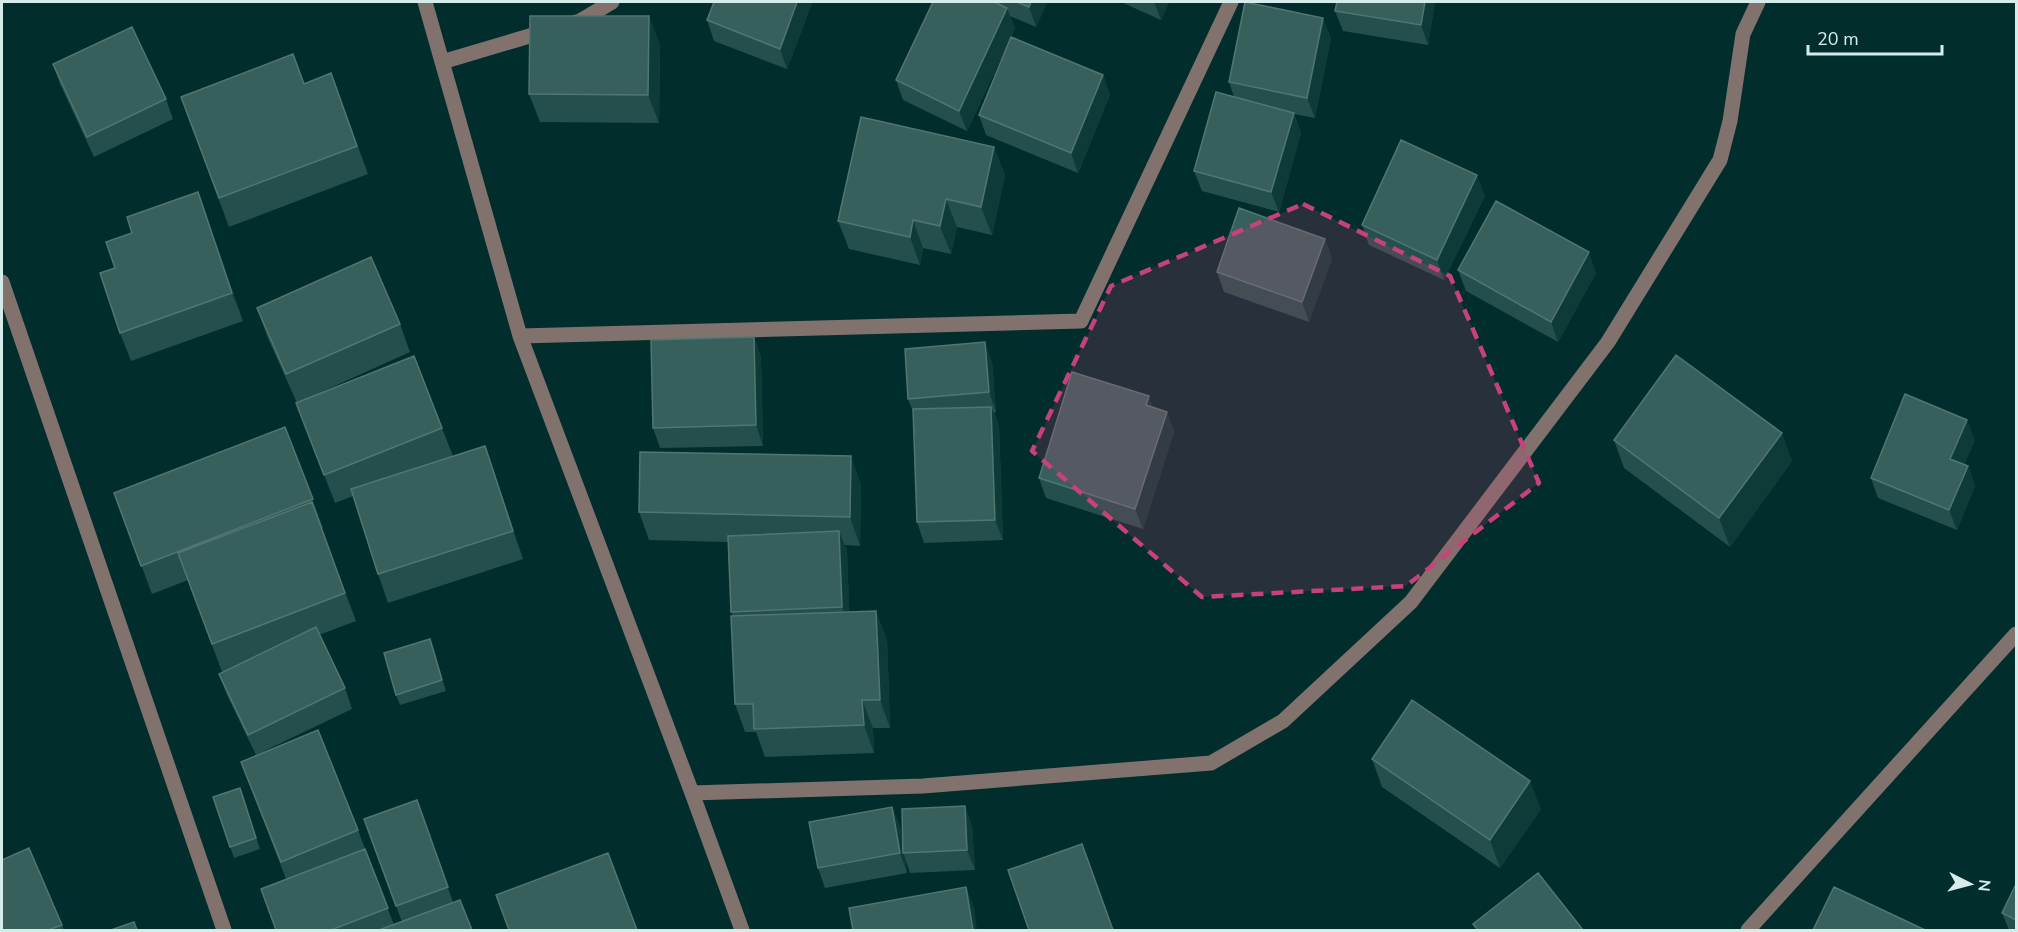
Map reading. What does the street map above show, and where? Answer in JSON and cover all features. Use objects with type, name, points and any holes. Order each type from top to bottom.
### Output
[{"type":"street","points":[[424,2],[520,336],[742,930]]},
{"type":"street","points":[[442,62],[580,21],[612,2]]},
{"type":"street","points":[[520,336],[1081,321],[1231,2]]},
{"type":"street","points":[[692,793],[923,786],[1210,763],[1283,721],[1411,602],[1608,342],[1720,160],[1730,121],[1743,34],[1758,2]]},
{"type":"street","points":[[2,282],[224,930]]},
{"type":"street","points":[[1748,930],[1757,923],[2016,634]]},
{"type":"highlighted area","points":[[1303,204],[1450,276],[1539,483],[1406,586],[1202,597],[1032,451],[1111,286]]},
{"type":"building","points":[[714,2],[797,2],[780,49],[707,20]]},
{"type":"building","points":[[933,2],[994,2],[1007,8],[959,111],[896,80]]},
{"type":"building","points":[[1017,2],[1031,2],[1029,7]]},
{"type":"building","points":[[1245,2],[1323,18],[1307,98],[1229,82]]},
{"type":"building","points":[[1337,2],[1425,2],[1421,25],[1335,11]]},
{"type":"building","points":[[530,16],[649,16],[648,95],[529,94]]},
{"type":"building","points":[[132,27],[166,99],[87,137],[53,64]]},
{"type":"building","points":[[1011,37],[1103,75],[1071,153],[979,115]]},
{"type":"building","points":[[293,54],[304,84],[331,73],[357,146],[219,198],[181,97]]},
{"type":"building","points":[[1216,92],[1294,113],[1271,192],[1194,171]]},
{"type":"building","points":[[861,117],[994,147],[981,207],[946,199],[940,226],[913,220],[910,237],[838,221]]},
{"type":"building","points":[[1401,140],[1477,175],[1437,260],[1362,225]]},
{"type":"building","points":[[198,192],[232,293],[120,333],[100,273],[115,268],[106,242],[132,233],[127,217]]},
{"type":"building","points":[[1496,201],[1589,252],[1551,322],[1458,270]]},
{"type":"building","points":[[1239,208],[1325,239],[1302,302],[1217,272]]},
{"type":"building","points":[[371,257],[400,324],[286,374],[257,308]]},
{"type":"building","points":[[754,337],[756,425],[653,428],[651,340]]},
{"type":"building","points":[[985,342],[989,392],[908,399],[905,349]]},
{"type":"building","points":[[1676,355],[1782,433],[1719,518],[1614,440]]},
{"type":"building","points":[[414,356],[442,428],[324,475],[296,403]]},
{"type":"building","points":[[1072,372],[1149,396],[1146,405],[1167,412],[1135,509],[1039,478]]},
{"type":"building","points":[[1905,394],[1967,420],[1950,459],[1968,466],[1949,510],[1871,478]]},
{"type":"building","points":[[991,407],[995,520],[917,522],[913,409]]},
{"type":"building","points":[[285,427],[313,499],[141,566],[114,493]]},
{"type":"building","points":[[485,446],[513,531],[378,574],[351,489]]},
{"type":"building","points":[[640,452],[851,456],[850,517],[639,512]]},
{"type":"building","points":[[312,502],[345,593],[212,644],[178,553]]},
{"type":"building","points":[[839,531],[842,607],[731,612],[728,536]]},
{"type":"building","points":[[876,611],[880,700],[862,700],[864,725],[754,729],[753,704],[735,704],[731,616]]},
{"type":"building","points":[[316,627],[345,688],[248,735],[219,674]]},
{"type":"building","points":[[430,639],[442,680],[396,695],[384,653]]},
{"type":"building","points":[[1412,700],[1530,781],[1490,840],[1372,759]]},
{"type":"building","points":[[318,730],[358,830],[281,862],[241,762]]},
{"type":"building","points":[[240,788],[256,838],[230,847],[213,797]]},
{"type":"building","points":[[417,800],[448,887],[396,906],[364,819]]},
{"type":"building","points":[[965,806],[967,850],[903,853],[902,809]]},
{"type":"building","points":[[892,807],[900,853],[818,868],[809,822]]},
{"type":"building","points":[[1082,844],[1113,930],[1029,930],[1008,870]]},
{"type":"building","points":[[29,848],[62,925],[48,930],[2,930],[2,860]]},
{"type":"building","points":[[365,849],[388,908],[331,930],[276,930],[261,889]]},
{"type":"building","points":[[608,853],[637,930],[509,930],[496,895]]},
{"type":"building","points":[[1538,873],[1583,930],[1478,930],[1473,924]]},
{"type":"building","points":[[2016,884],[2016,920],[2002,913]]},
{"type":"building","points":[[966,887],[973,930],[853,930],[849,908]]},
{"type":"building","points":[[1834,887],[1925,930],[1813,930]]},
{"type":"building","points":[[460,900],[472,930],[379,930]]},
{"type":"building","points":[[134,922],[137,930],[111,930]]}]
